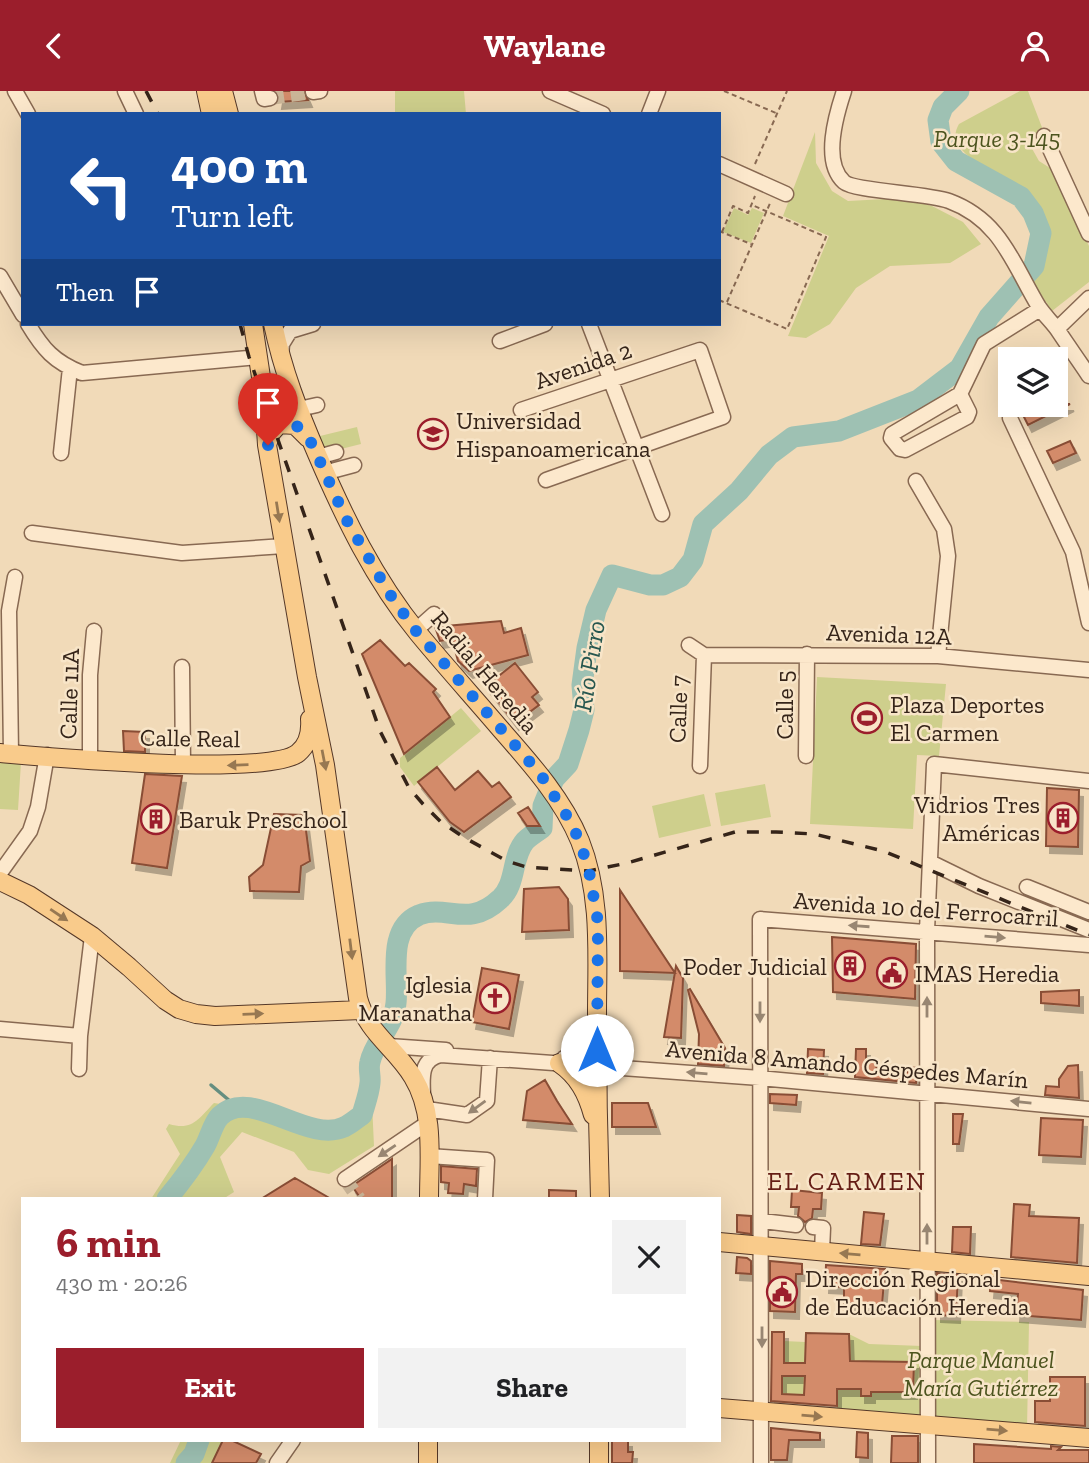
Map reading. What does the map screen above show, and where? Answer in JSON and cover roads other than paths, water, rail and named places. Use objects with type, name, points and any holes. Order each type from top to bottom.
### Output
[{"type":"main road","points":[[206,91],[211,112]]},
{"type":"main road","points":[[214,91],[218,112]]},
{"type":"main road","points":[[223,91],[228,112]]},
{"type":"main road","points":[[253,326],[284,546],[325,765],[365,1018],[412,1075],[426,1109],[429,1197]]},
{"type":"main road","name":"Radial Heredia","points":[[272,326],[288,385],[318,458],[346,519],[375,571],[416,631],[541,775],[561,804],[580,842],[589,871],[598,922],[597,1065]]},
{"type":"main road","points":[[268,445],[275,427],[286,424],[301,429],[318,458]]},
{"type":"main road","name":"Calle Real","points":[[5,753],[183,764],[237,765],[286,759],[298,753],[310,734],[307,677]]},
{"type":"main road","points":[[0,881],[29,895],[92,936],[165,1000],[179,1009],[215,1016],[365,1018]]},
{"type":"main road","points":[[559,1063],[583,1088],[589,1100],[597,1136]]},
{"type":"main road","points":[[597,1065],[600,1197]]},
{"type":"main road","points":[[721,1242],[1089,1276]]},
{"type":"main road","points":[[721,1408],[1089,1438]]},
{"type":"main road","points":[[428,1442],[428,1463]]},
{"type":"main road","points":[[599,1442],[599,1463]]},
{"type":"street","points":[[15,91],[27,112]]},
{"type":"street","points":[[125,91],[135,112]]},
{"type":"street","points":[[550,91],[598,112]]},
{"type":"street","points":[[650,112],[658,91]]},
{"type":"street","points":[[844,91],[836,114],[832,139],[835,168],[843,181],[859,188],[899,191],[950,201],[988,224],[1005,244],[1040,309],[1089,376]]},
{"type":"street","points":[[1044,136],[1089,234]]},
{"type":"street","points":[[721,165],[781,191]]},
{"type":"street","points":[[0,277],[21,312]]},
{"type":"street","points":[[1057,330],[1089,298]]},
{"type":"street","points":[[960,394],[969,412],[967,417],[905,450],[900,449],[891,438],[892,434],[960,394],[984,344],[1040,309]]},
{"type":"street","points":[[29,326],[41,345],[62,365],[82,373],[259,357]]},
{"type":"street","points":[[281,359],[286,336],[301,326]]},
{"type":"street","points":[[500,341],[540,326]]},
{"type":"street","points":[[590,326],[662,514]]},
{"type":"street","name":"Avenida 2","points":[[521,410],[700,350],[723,417],[636,447]]},
{"type":"street","points":[[61,453],[70,368]]},
{"type":"street","points":[[299,409],[317,404]]},
{"type":"street","points":[[1010,418],[1073,552],[1089,623]]},
{"type":"street","points":[[546,480],[636,447]]},
{"type":"street","points":[[318,458],[336,452]]},
{"type":"street","points":[[318,458],[354,464]]},
{"type":"street","points":[[916,481],[944,529],[948,557],[937,656]]},
{"type":"street","points":[[33,533],[182,553],[284,546]]},
{"type":"street","points":[[5,753],[9,611],[15,577]]},
{"type":"street","points":[[416,631],[434,614]]},
{"type":"street","name":"Calle 11A","points":[[90,759],[90,675],[94,631]]},
{"type":"street","points":[[689,645],[704,655]]},
{"type":"street","name":"Avenida 12A","points":[[704,655],[937,656],[1089,670]]},
{"type":"street","name":"Calle 7","points":[[700,766],[704,655]]},
{"type":"street","name":"Calle 5","points":[[806,756],[807,655]]},
{"type":"street","points":[[182,667],[183,764]]},
{"type":"street","points":[[0,873],[30,831],[38,807],[47,755]]},
{"type":"street","points":[[928,1463],[927,931],[934,764],[1089,781]]},
{"type":"street","points":[[930,862],[1089,930]]},
{"type":"street","points":[[1027,887],[1089,912]]},
{"type":"street","name":"Avenida 10 del Ferrocarril","points":[[760,1078],[760,919],[1089,945]]},
{"type":"street","points":[[79,1069],[80,1036],[92,936]]},
{"type":"street","points":[[0,1030],[80,1036]]},
{"type":"street","points":[[388,1045],[573,1058],[586,1051],[597,1035]]},
{"type":"street","name":"Avenida 8 Amando Céspedes Marín","points":[[426,1109],[422,1077],[424,1068],[426,1061],[441,1055],[760,1078],[1089,1109]]},
{"type":"street","points":[[345,1179],[426,1109],[467,1115],[487,1101],[490,1058]]},
{"type":"street","points":[[760,1078],[761,1463]]},
{"type":"street","points":[[429,1156],[487,1160],[485,1197]]},
{"type":"street","points":[[762,1221],[789,1224],[782,1247]]},
{"type":"street","points":[[813,1227],[823,1228],[822,1251]]},
{"type":"street","points":[[277,1463],[292,1442]]},
{"type":"waterway","name":"Río Pirro","points":[[169,1197],[201,1153],[220,1116],[233,1109],[247,1107],[313,1128],[329,1130],[344,1127],[362,1115],[369,1087],[372,1055],[395,1011],[396,954],[402,931],[409,922],[429,912],[468,914],[489,908],[509,886],[521,847],[542,828],[543,806],[554,779],[568,764],[579,730],[584,710],[582,685],[587,648],[596,610],[612,575],[650,585],[663,585],[680,577],[693,560],[703,524],[739,491],[769,455],[793,437],[839,431],[918,400],[960,368],[989,317],[1034,266],[1041,233],[1033,213],[1021,197],[956,161],[941,142],[938,120],[943,107],[959,91]]},
{"type":"waterway","points":[[211,1085],[237,1107]]},
{"type":"waterway","name":"Río Pirro","points":[[186,1463],[194,1454],[198,1442]]},
{"type":"tunnel","points":[[270,98],[313,92]]},
{"type":"tunnel","points":[[345,1179],[358,1197]]},
{"type":"railway","points":[[146,91],[157,112]]},
{"type":"railway","points":[[241,326],[380,731],[409,788],[441,822],[507,861],[526,867],[589,871],[735,832],[814,834],[883,851],[1089,935]]},
{"type":"place","name":"Universidad Hispanoamericana","points":[[433,434]]},
{"type":"place","name":"Plaza Deportes El Carmen","points":[[867,718]]},
{"type":"place","name":"Vidrios Tres Américas","points":[[1063,818]]},
{"type":"place","name":"Baruk Preschool","points":[[156,819]]},
{"type":"place","name":"Poder Judicial","points":[[850,966]]},
{"type":"place","name":"IMAS Heredia","points":[[892,973]]},
{"type":"place","name":"Iglesia Maranatha","points":[[495,998]]},
{"type":"place","name":"Dirección Regional de Educación Heredia","points":[[782,1292]]},
{"type":"district","name":"EL CARMEN","points":[[847,1181]]},
{"type":"park label","name":"Parque 3-145","points":[[997,138]]},
{"type":"park label","name":"Parque Manuel María Gutiérrez","points":[[981,1373]]}]
